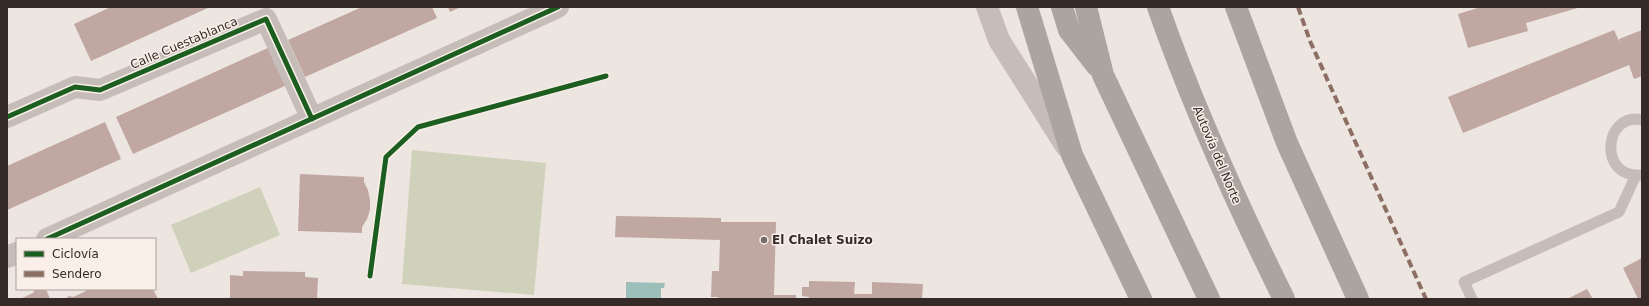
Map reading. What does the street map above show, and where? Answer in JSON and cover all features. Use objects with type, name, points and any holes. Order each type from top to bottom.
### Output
[{"type":"highway","points":[[1027,7],[1072,155],[1141,299]]},
{"type":"highway","points":[[1062,7],[1069,30],[1104,75]]},
{"type":"highway","points":[[1086,7],[1104,75],[1209,299]]},
{"type":"highway","name":"Autovía del Norte","points":[[1158,7],[1175,56],[1244,219],[1284,299]]},
{"type":"highway","points":[[1166,7],[1175,56]]},
{"type":"highway","points":[[1236,7],[1287,143],[1358,299]]},
{"type":"street","points":[[49,238],[558,7]]},
{"type":"street","points":[[987,7],[999,40],[1072,155]]},
{"type":"street","name":"Calle Cuestablanca","points":[[7,117],[75,87],[100,90],[266,19],[312,119]]},
{"type":"lane","points":[[1472,299],[1464,282],[1619,212],[1639,175],[1627,173],[1619,168],[1613,160],[1610,151],[1610,142],[1614,132],[1621,125],[1629,120],[1642,120]]},
{"type":"green space","points":[[412,150],[546,163],[534,295],[402,284]]},
{"type":"green space","points":[[260,187],[280,235],[191,273],[171,225]]},
{"type":"water","points":[[626,282],[665,283],[664,288],[661,288],[661,299],[626,299]]},
{"type":"building","points":[[111,7],[210,7],[91,61],[74,24]]},
{"type":"building","points":[[362,7],[432,7],[437,18],[305,77],[288,40]]},
{"type":"building","points":[[448,7],[461,7],[450,12]]},
{"type":"building","points":[[1481,7],[1581,7],[1526,23],[1528,31],[1468,48],[1458,14]]},
{"type":"building","points":[[1614,30],[1620,43],[1619,39],[1642,30],[1642,76],[1634,79],[1629,65],[1463,133],[1448,97]]},
{"type":"building","points":[[270,47],[287,85],[133,154],[116,117]]},
{"type":"building","points":[[105,122],[121,159],[7,210],[7,166]]},
{"type":"building","points":[[300,174],[364,177],[364,182],[368,190],[370,200],[370,210],[362,227],[362,233],[298,231]]},
{"type":"building","points":[[616,216],[721,218],[721,222],[776,222],[774,295],[796,295],[796,299],[718,299],[718,297],[711,297],[712,271],[719,271],[720,240],[615,237]]},
{"type":"building","points":[[1642,258],[1642,299],[1638,299],[1623,268]]},
{"type":"building","points":[[243,271],[305,272],[305,277],[318,278],[317,299],[230,299],[230,275],[243,276]]},
{"type":"building","points":[[809,281],[855,282],[854,294],[872,294],[872,282],[923,284],[922,299],[809,299],[809,297],[802,296],[802,287],[809,287]]},
{"type":"building","points":[[1587,289],[1593,299],[1567,299]]},
{"type":"building","points":[[34,290],[46,290],[50,299],[20,299],[33,293]]},
{"type":"building","points":[[154,290],[158,299],[65,299],[69,296],[73,297],[86,291]]},
{"type":"marked path","points":[[1298,7],[1310,41],[1426,299]]},
{"type":"cycle path","points":[[49,238],[558,7]]},
{"type":"cycle path","points":[[7,117],[75,87],[100,90],[266,19],[312,119]]},
{"type":"cycle path","points":[[370,276],[386,157],[418,127],[606,76]]},
{"type":"place","name":"El Chalet Suizo","points":[[764,240]]}]
